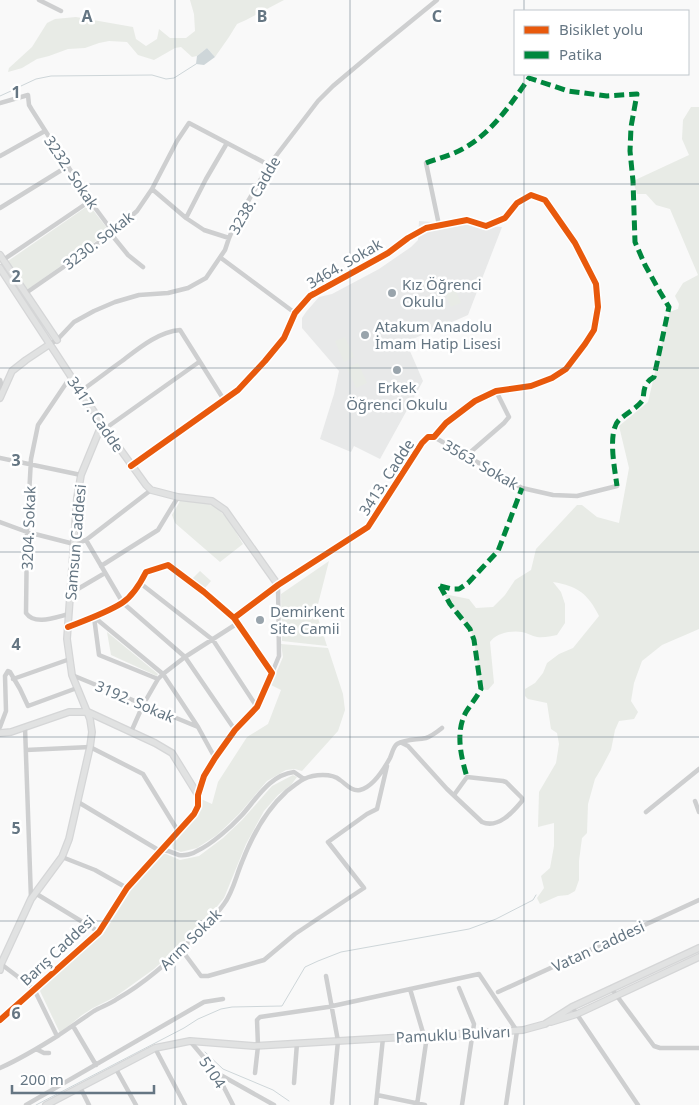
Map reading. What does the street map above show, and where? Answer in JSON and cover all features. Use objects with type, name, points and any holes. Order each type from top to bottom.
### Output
[{"type":"street","points":[[39,0],[61,11]]},
{"type":"street","name":"3238. Cadde","points":[[50,344],[74,322],[115,302],[138,295],[188,288],[206,278],[221,258],[236,222],[269,165],[308,113],[333,86],[437,0]]},
{"type":"street","name":"3232. Sokak","points":[[0,103],[28,95],[32,110],[90,201],[110,228],[110,234],[128,255],[143,267]]},
{"type":"street","name":"3230. Sokak","points":[[26,294],[110,234],[137,211],[152,190],[177,141],[189,123],[227,143]]},
{"type":"street","points":[[0,156],[45,131]]},
{"type":"street","points":[[186,218],[227,143],[269,165]]},
{"type":"street","points":[[426,163],[439,225]]},
{"type":"street","points":[[0,208],[68,166]]},
{"type":"street","points":[[152,190],[204,230],[229,238]]},
{"type":"street","name":"3464. Sokak","points":[[131,466],[238,390],[284,338],[295,313],[310,296],[388,253],[408,238],[426,228],[467,220],[486,226],[506,218],[517,203],[531,195]]},
{"type":"street","name":"3413. Cadde","points":[[236,621],[278,585],[368,527],[422,443],[428,438],[434,437],[441,428],[466,407],[496,391],[531,386],[552,378],[566,369],[585,344],[594,330],[598,307],[596,284],[575,243],[545,200],[531,195]]},
{"type":"street","points":[[56,340],[2,257],[90,201]]},
{"type":"street","points":[[221,258],[295,313]]},
{"type":"street","name":"3417. Cadde","points":[[0,268],[131,466],[150,490]]},
{"type":"street","points":[[81,391],[143,345],[173,330],[180,330],[224,400]]},
{"type":"street","points":[[0,398],[12,371],[50,344]]},
{"type":"street","points":[[104,426],[199,362]]},
{"type":"street","name":"3204. Sokak","points":[[69,614],[44,620],[33,620],[26,613],[27,532],[31,459],[38,425],[72,377]]},
{"type":"street","points":[[0,380],[3,390]]},
{"type":"street","points":[[466,456],[504,424],[509,417],[496,391]]},
{"type":"street","name":"Samsun Caddesi","points":[[0,965],[31,899],[62,857],[69,839],[90,747],[92,732],[88,712],[72,675],[67,639],[77,498],[81,475],[104,426]]},
{"type":"street","name":"3563. Sokak","points":[[434,437],[522,488],[553,495],[577,496],[617,486]]},
{"type":"street","points":[[0,458],[81,475]]},
{"type":"street","points":[[0,522],[27,532],[74,544],[86,540],[150,490],[178,497],[212,501],[225,510],[278,585],[279,656],[272,673]]},
{"type":"street","points":[[101,566],[158,530],[178,497]]},
{"type":"street","points":[[86,540],[123,602],[176,647],[185,657],[235,730]]},
{"type":"street","points":[[68,627],[94,617],[123,602],[140,583],[146,572],[168,565],[204,592],[236,621],[272,673]]},
{"type":"street","points":[[70,593],[105,573]]},
{"type":"street","points":[[140,583],[213,640],[257,706]]},
{"type":"street","points":[[94,617],[163,674],[198,727],[215,758]]},
{"type":"street","points":[[94,617],[99,655],[158,679]]},
{"type":"street","points":[[131,732],[143,705],[158,679],[185,657],[213,640],[236,621]]},
{"type":"street","points":[[13,679],[70,659]]},
{"type":"street","points":[[0,727],[6,711],[4,676],[6,672],[10,672],[28,706],[77,688]]},
{"type":"street","name":"Barış Caddesi","points":[[0,1020],[99,932],[127,888],[194,814],[198,806],[198,796],[204,776],[235,730],[257,706],[272,673]]},
{"type":"street","name":"3192. Sokak","points":[[72,675],[198,727]]},
{"type":"street","points":[[0,734],[69,712],[88,712],[155,742],[172,753],[198,796]]},
{"type":"street","points":[[24,727],[31,899]]},
{"type":"street","points":[[181,949],[201,976],[208,976],[264,960],[295,934],[364,888],[328,842],[366,814],[377,809],[387,763],[397,744],[407,740],[427,738],[442,728]]},
{"type":"street","points":[[402,743],[408,746],[454,795],[476,818],[486,824],[493,824],[507,816],[522,800],[506,782],[467,777],[454,795]]},
{"type":"street","points":[[26,750],[90,747],[143,774],[178,831]]},
{"type":"street","points":[[78,802],[160,850],[170,851],[181,856],[196,852],[218,837],[240,816],[269,783],[286,773],[294,772],[304,778],[318,775],[334,776],[350,788],[361,790],[374,780],[387,763]]},
{"type":"street","points":[[646,812],[699,769]]},
{"type":"street","name":"Arım Sokak","points":[[0,1068],[36,1049],[94,1011],[118,999],[156,972],[181,949],[226,901],[242,861],[265,814],[304,778]]},
{"type":"street","points":[[695,801],[699,812]]},
{"type":"street","points":[[169,841],[170,851]]},
{"type":"street","points":[[62,857],[95,870],[127,888]]},
{"type":"street","points":[[35,893],[99,932]]},
{"type":"street","name":"Vatan Caddesi","points":[[498,992],[699,900]]},
{"type":"street","name":"Pamuklu Bulvarı","points":[[46,1105],[155,1048],[190,1040],[258,1046],[523,1030],[545,1024],[572,1007],[699,948]]},
{"type":"street","points":[[545,1024],[577,1014],[699,957]]},
{"type":"street","points":[[0,965],[34,989],[57,1036]]},
{"type":"street","points":[[255,1073],[258,1046],[257,1020],[260,1017],[332,1006],[479,974],[517,1031],[506,1105]]},
{"type":"street","points":[[326,976],[338,1041],[332,1103]]},
{"type":"street","points":[[459,988],[474,1024],[462,1105]]},
{"type":"street","points":[[611,988],[654,1046],[660,1048],[699,1048]]},
{"type":"street","points":[[410,989],[425,1036],[418,1104]]},
{"type":"street","points":[[26,1105],[204,1002],[223,999]]},
{"type":"street","points":[[572,1007],[638,1105]]},
{"type":"street","points":[[72,1026],[96,1065]]},
{"type":"street","points":[[376,1105],[383,1038]]},
{"type":"street","name":"5104","points":[[190,1040],[216,1072],[233,1105]]},
{"type":"street","points":[[294,1084],[297,1043]]},
{"type":"street","points":[[155,1048],[185,1105]]},
{"type":"street","points":[[36,1049],[49,1053]]},
{"type":"street","points":[[116,1069],[136,1105]]},
{"type":"street","points":[[216,1072],[274,1105]]},
{"type":"street","points":[[80,1088],[89,1105]]},
{"type":"street","points":[[377,1095],[425,1105]]},
{"type":"shaded area","points":[[190,0],[284,0],[237,24],[215,57],[207,48],[197,56],[192,57],[181,47],[175,48],[154,60],[138,55],[127,42],[109,41],[85,48],[68,49],[37,59],[22,68],[8,72],[9,68],[32,47],[47,23],[55,19],[76,17],[133,27],[136,39],[146,46],[157,39],[159,29],[170,38],[186,38],[195,31],[194,14]]},
{"type":"shaded area","points":[[207,48],[215,57],[204,65],[196,64],[197,56]]},
{"type":"shaded area","points":[[691,107],[699,107],[699,629],[662,645],[642,661],[634,683],[631,701],[638,712],[634,719],[619,721],[611,750],[595,779],[588,804],[587,833],[582,838],[579,880],[575,891],[540,904],[537,898],[544,888],[541,876],[550,868],[554,846],[554,823],[538,827],[539,792],[556,763],[559,744],[557,733],[551,729],[547,703],[528,699],[525,696],[525,689],[535,683],[543,673],[547,663],[559,654],[573,648],[599,616],[591,602],[581,592],[569,586],[553,582],[561,592],[565,604],[565,623],[557,635],[547,637],[535,637],[514,631],[496,636],[490,642],[494,683],[488,690],[481,689],[474,640],[470,629],[444,594],[469,599],[476,608],[493,607],[505,595],[515,580],[531,570],[536,549],[577,505],[582,505],[597,517],[619,523],[629,468],[619,426],[648,402],[669,312],[678,309],[679,304],[675,296],[683,283],[698,275],[670,209],[656,205],[646,194],[637,194],[633,181],[689,155],[682,139],[683,120]]},
{"type":"shaded area","points":[[89,205],[107,228],[106,234],[27,290],[8,261]]},
{"type":"shaded area","name":"Atakum Anadolu İmam Hatip Lisesi","points":[[419,221],[502,227],[468,315],[406,342],[423,381],[380,459],[354,446],[351,452],[320,439],[339,371],[302,328],[302,318],[319,297],[332,294],[379,269],[411,247],[418,240]]},
{"type":"shaded area","points":[[454,286],[461,303],[451,307],[444,291]]},
{"type":"shaded area","points":[[345,337],[354,357],[344,362],[335,341]]},
{"type":"shaded area","points":[[358,363],[367,383],[356,388],[347,368]]},
{"type":"shaded area","points":[[180,501],[206,503],[215,507],[229,521],[243,544],[220,562],[175,523],[172,515]]},
{"type":"shaded area","points":[[329,561],[316,612],[327,646],[282,641],[281,594]]},
{"type":"shaded area","points":[[200,571],[211,581],[204,589],[192,579]]},
{"type":"shaded area","points":[[107,632],[158,674],[157,676],[111,655]]},
{"type":"shaded area","points":[[281,644],[328,648],[343,694],[345,710],[338,731],[302,771],[295,769],[286,770],[267,781],[239,814],[217,835],[197,848],[181,852],[173,849],[172,843],[198,812],[201,799],[212,804],[218,782],[247,737],[268,724],[281,690],[271,685],[283,657]]},
{"type":"shaded area","points":[[293,775],[297,777],[291,785],[278,795],[264,811],[246,844],[224,898],[200,927],[154,969],[115,997],[82,1015],[60,1033],[40,991],[44,985],[103,934],[130,890],[162,854],[180,860],[199,856],[223,838],[242,820],[272,786]]},
{"type":"waterway","points":[[21,86],[36,79],[51,76],[152,75],[166,79],[174,78],[196,64]]},
{"type":"waterway","points":[[0,96],[11,91]]},
{"type":"waterway","points":[[36,1105],[198,1019],[221,1009],[282,1006],[305,967],[318,961],[341,952],[469,929],[496,919],[533,900],[536,895]]},
{"type":"waterway","points":[[205,1052],[223,1069],[273,1090],[289,1101]]},
{"type":"marked path","points":[[426,163],[461,150],[476,141],[501,116],[529,78],[568,91],[607,96],[637,94],[631,127],[630,151],[635,242],[645,265],[669,307],[654,377],[645,387],[643,400],[619,420],[615,426],[613,452],[617,486]]},
{"type":"marked path","points":[[440,586],[459,589],[468,583],[498,551],[522,488]]},
{"type":"marked path","points":[[440,586],[450,604],[470,629],[474,640],[481,689],[466,712],[461,728],[460,745],[467,777]]},
{"type":"cycle path","points":[[131,466],[238,390],[284,338],[295,313],[310,296],[388,253],[408,238],[426,228],[467,220],[486,226],[505,218],[517,203],[531,195],[545,200],[575,243],[596,284],[598,307],[594,330],[566,369],[552,378],[531,386],[496,391],[475,401],[446,423],[434,437],[428,437],[422,443],[368,527],[278,585],[234,618]]},
{"type":"cycle path","points":[[0,1020],[99,932],[127,888],[194,814],[198,806],[198,795],[204,776],[235,730],[257,707],[272,673],[234,618],[168,565],[146,572],[130,597],[122,603],[68,627]]},
{"type":"place","name":"Kız Öğrenci Okulu","points":[[392,293]]},
{"type":"place","name":"Atakum Anadolu İmam Hatip Lisesi","points":[[365,335]]},
{"type":"place","name":"Erkek Öğrenci Okulu","points":[[397,370]]},
{"type":"place","name":"Demirkent Site Camii","points":[[260,620]]}]
